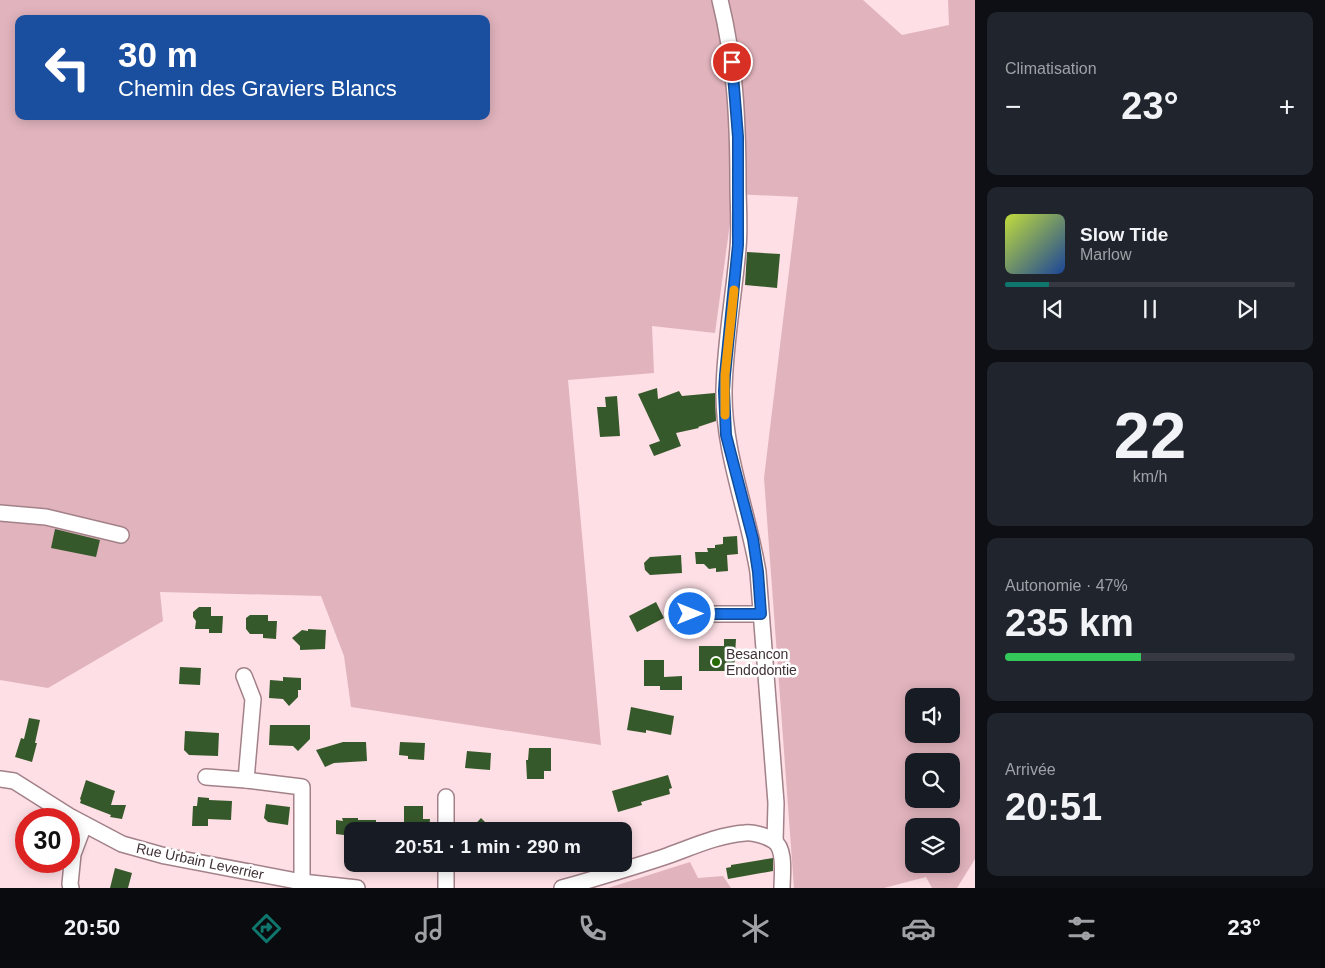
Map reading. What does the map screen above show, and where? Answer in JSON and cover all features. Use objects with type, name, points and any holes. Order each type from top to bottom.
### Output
[{"type":"street","points":[[720,0],[727,28],[734,78],[738,137],[738,245],[724,391],[726,435],[753,539],[758,572],[776,803],[775,841],[782,854],[782,888]]},
{"type":"street","points":[[0,513],[46,517],[121,535]]},
{"type":"street","points":[[690,614],[761,614]]},
{"type":"street","points":[[244,676],[253,699],[246,780]]},
{"type":"street","points":[[206,777],[302,787],[302,882]]},
{"type":"street","name":"Rue Urbain Leverrier","points":[[0,779],[14,781],[84,825],[122,844],[165,856],[302,882],[357,888]]},
{"type":"street","points":[[446,797],[446,822]]},
{"type":"street","points":[[71,888],[73,854],[84,825]]},
{"type":"street","points":[[562,888],[635,867],[725,836],[746,832],[764,836],[775,841]]},
{"type":"street","points":[[446,872],[446,888]]},
{"type":"shaded area","points":[[0,0],[863,0],[902,35],[949,25],[948,0],[975,0],[975,859],[957,888],[932,888],[926,877],[884,888],[794,888],[764,478],[798,197],[734,194],[715,333],[652,326],[654,373],[568,380],[601,745],[351,707],[344,656],[321,596],[160,592],[163,621],[48,688],[0,680]]},
{"type":"shaded area","points":[[690,862],[698,878],[723,876],[731,888],[608,888]]},
{"type":"building","points":[[747,252],[780,254],[777,288],[745,285]]},
{"type":"building","points":[[657,388],[658,399],[679,391],[682,396],[715,393],[716,421],[699,428],[676,433],[681,446],[654,456],[649,445],[660,441],[638,394]]},
{"type":"building","points":[[617,396],[620,436],[600,437],[597,407],[606,407],[605,397]]},
{"type":"building","points":[[55,529],[100,540],[96,557],[51,548]]},
{"type":"building","points":[[737,536],[738,554],[727,555],[728,571],[716,572],[716,568],[709,569],[704,564],[696,564],[695,552],[708,552],[707,548],[715,548],[715,545],[723,544],[723,537]]},
{"type":"building","points":[[681,555],[682,573],[650,575],[645,570],[644,563],[650,557]]},
{"type":"building","points":[[656,602],[664,618],[637,632],[629,616]]},
{"type":"building","points":[[199,607],[211,607],[211,616],[223,616],[222,633],[209,633],[209,629],[195,629],[196,621],[193,617],[193,612]]},
{"type":"building","points":[[250,615],[268,615],[268,621],[277,621],[276,639],[263,638],[263,634],[250,634],[246,629],[246,618]]},
{"type":"building","points":[[308,629],[326,630],[325,649],[300,650],[300,646],[292,638],[302,630],[308,631]]},
{"type":"building","name":"Besancon Endodontie","points":[[724,639],[736,639],[734,671],[699,671],[699,646],[724,646]]},
{"type":"building","points":[[644,660],[664,660],[664,677],[682,676],[682,690],[660,690],[660,686],[644,686]]},
{"type":"building","points":[[180,667],[201,668],[200,685],[179,684]]},
{"type":"building","points":[[283,677],[301,678],[301,690],[298,690],[298,697],[289,706],[283,699],[269,698],[270,680],[283,681]]},
{"type":"building","points":[[631,707],[674,716],[671,735],[646,730],[646,733],[627,730]]},
{"type":"building","points":[[29,718],[40,720],[32,762],[15,757],[21,738],[24,739]]},
{"type":"building","points":[[270,725],[310,725],[310,739],[298,751],[293,746],[269,745]]},
{"type":"building","points":[[185,731],[219,733],[218,756],[189,755],[184,750]]},
{"type":"building","points":[[343,742],[366,742],[367,761],[334,763],[325,767],[316,750]]},
{"type":"building","points":[[400,742],[425,743],[424,760],[408,759],[408,756],[399,755]]},
{"type":"building","points":[[529,748],[551,748],[551,771],[544,771],[544,779],[527,779],[526,760],[528,760]]},
{"type":"building","points":[[467,751],[491,753],[490,770],[465,768]]},
{"type":"building","points":[[668,775],[672,788],[669,789],[670,794],[641,802],[642,805],[618,812],[612,791]]},
{"type":"building","points":[[86,780],[115,791],[111,805],[126,805],[122,819],[110,817],[111,815],[80,803]]},
{"type":"building","points":[[198,797],[209,798],[209,800],[232,801],[231,820],[208,819],[208,826],[192,826],[193,806],[197,806]]},
{"type":"building","points":[[266,804],[290,807],[288,825],[268,822],[264,818]]},
{"type":"building","points":[[404,806],[423,806],[423,819],[430,819],[430,822],[404,822]]},
{"type":"building","points":[[342,818],[358,818],[358,820],[376,820],[376,822],[344,822],[344,835],[336,834],[336,820],[343,821]]},
{"type":"building","points":[[773,858],[773,871],[728,879],[726,868],[731,867],[731,865]]},
{"type":"building","points":[[115,868],[132,873],[128,888],[110,888]]},
{"type":"slow traffic","points":[[725,415],[725,375],[734,290]]},
{"type":"place","name":"Besancon Endodontie","points":[[716,662]]},
{"type":"route","points":[[690,614],[761,614],[753,539],[726,435],[725,375],[738,245],[738,137],[732,62]]}]
